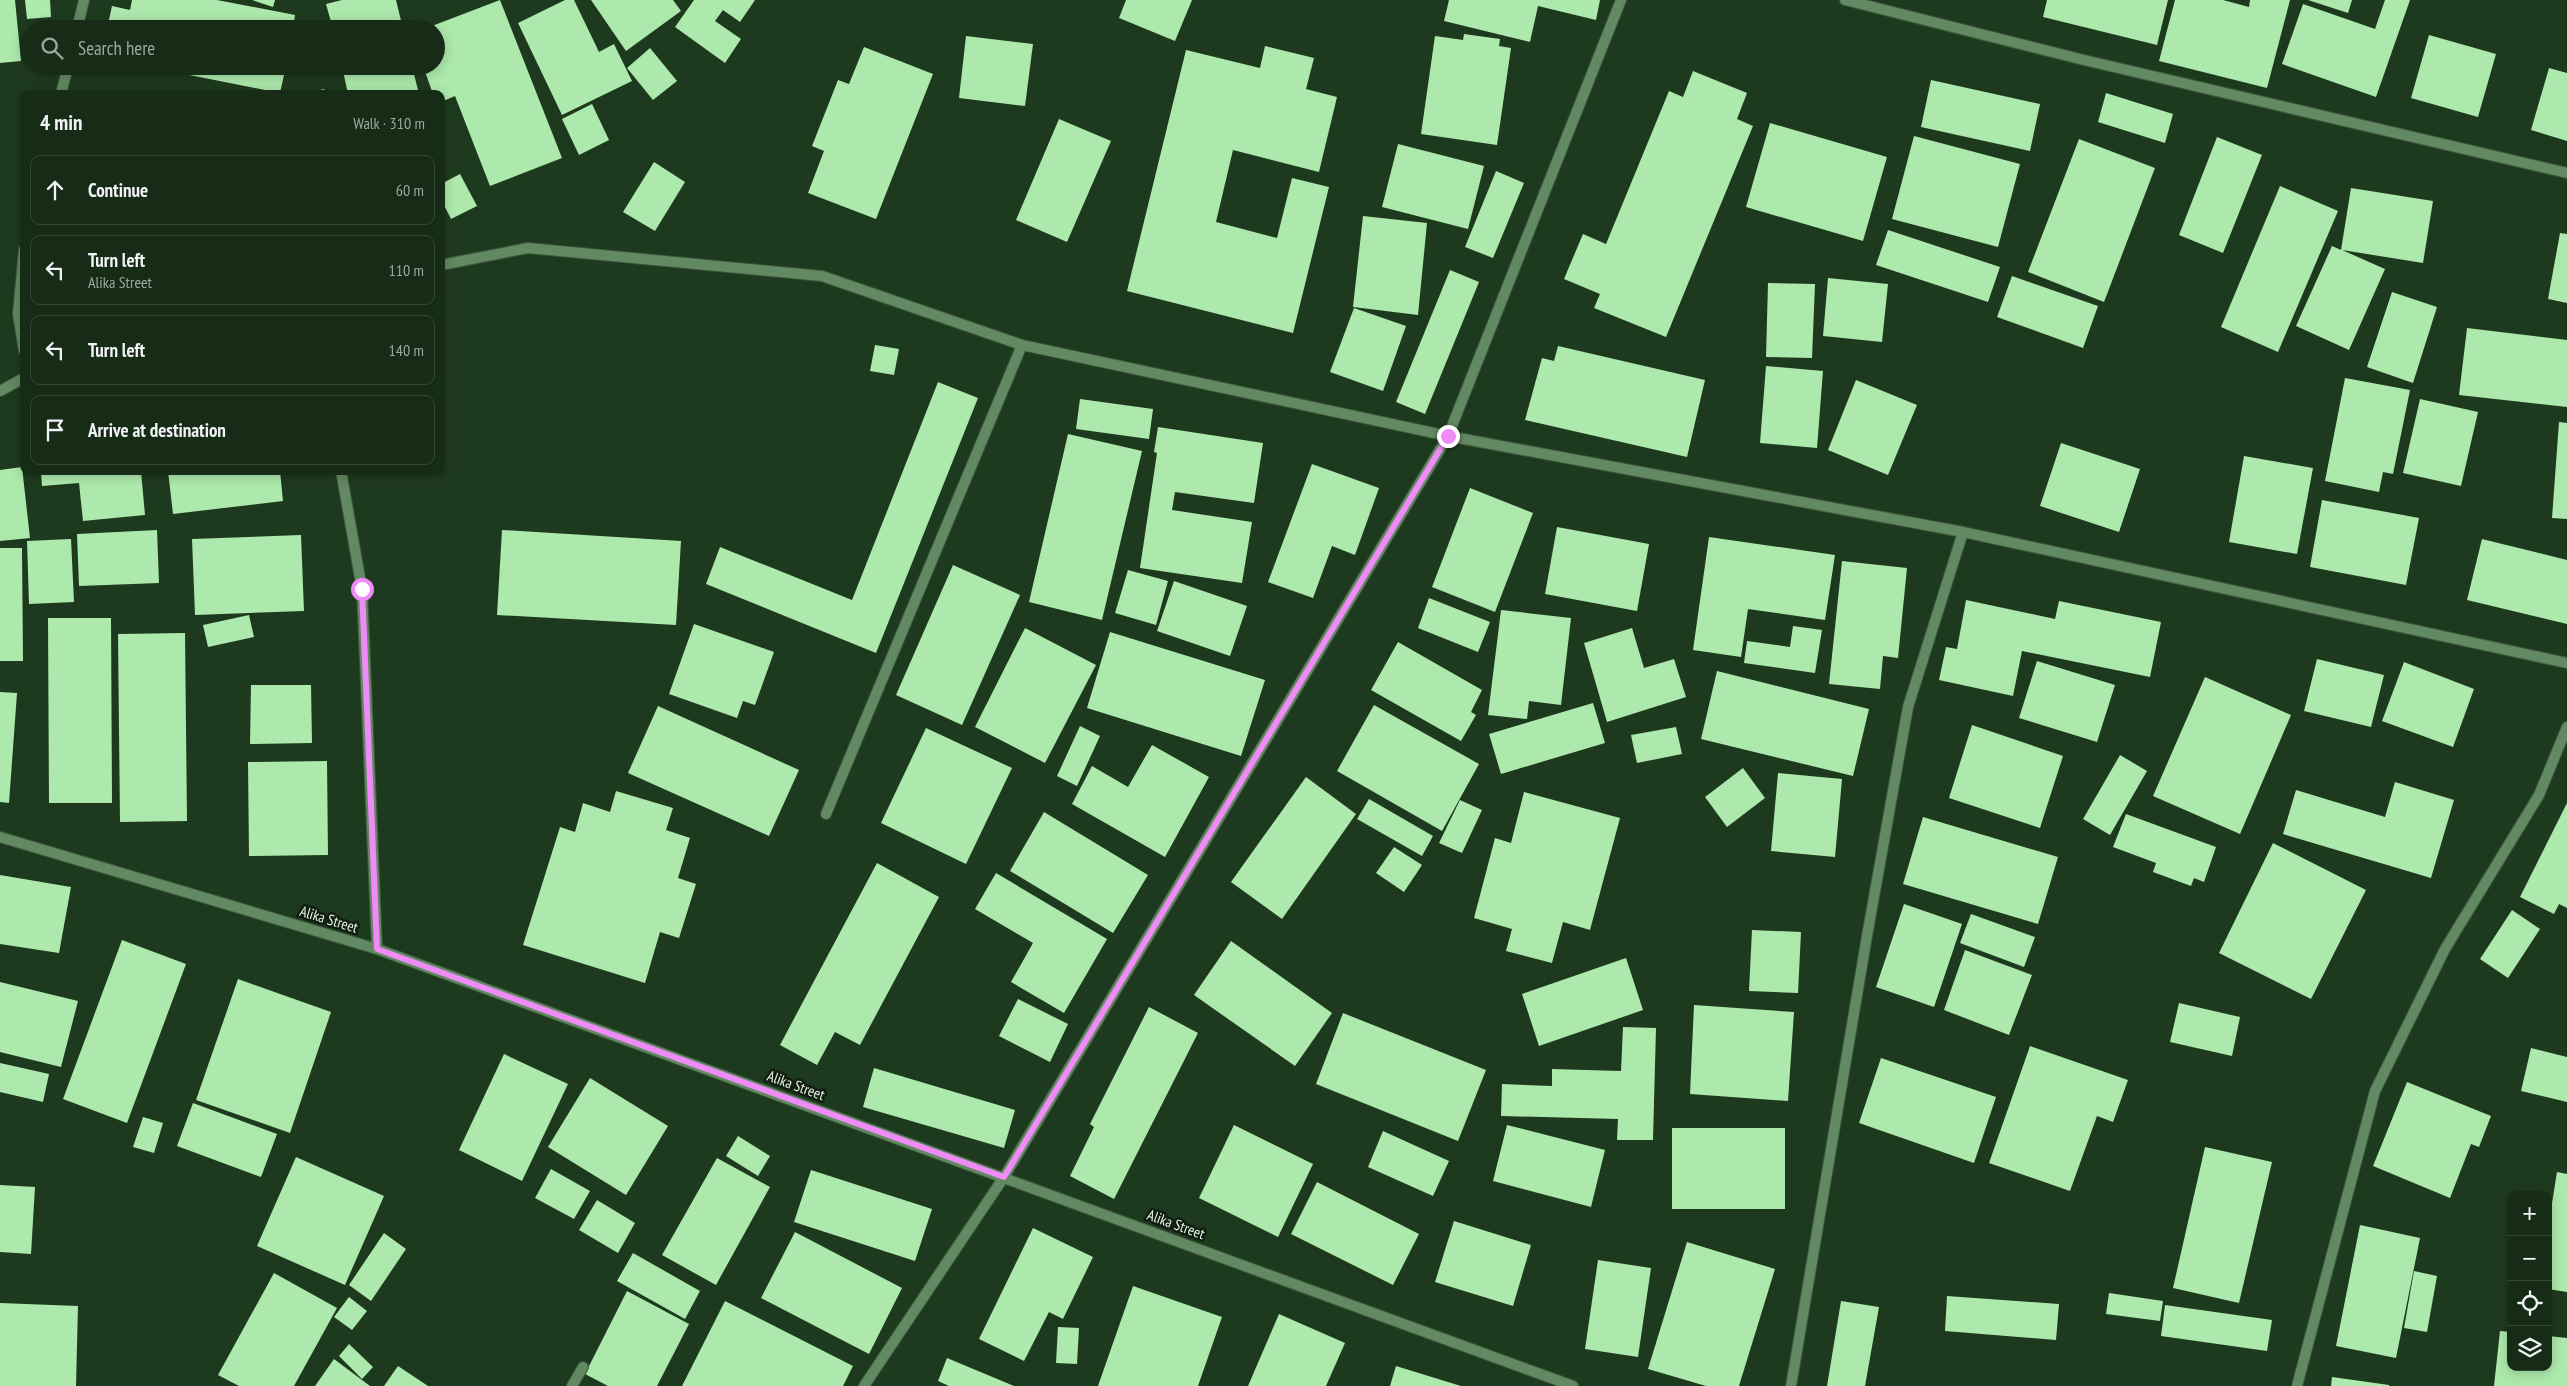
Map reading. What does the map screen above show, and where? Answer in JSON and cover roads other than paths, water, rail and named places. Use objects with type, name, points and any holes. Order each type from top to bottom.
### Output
[{"type":"street","points":[[79,20],[84,0]]},
{"type":"street","points":[[864,1386],[1004,1177],[1448,436],[1621,0]]},
{"type":"street","points":[[1845,0],[2084,60],[2567,173]]},
{"type":"street","points":[[62,90],[66,75]]},
{"type":"street","points":[[445,264],[528,248],[822,276],[1022,345],[1448,436],[1963,532],[2567,664]]},
{"type":"street","points":[[20,292],[18,314],[20,326]]},
{"type":"street","points":[[826,814],[1022,345]]},
{"type":"street","points":[[0,391],[20,380]]},
{"type":"street","points":[[342,475],[362,589],[377,949]]},
{"type":"street","points":[[1791,1386],[1865,946],[1908,707],[1963,532]]},
{"type":"street","points":[[2297,1386],[2374,1091],[2445,949],[2539,795],[2567,727]]},
{"type":"street","name":"Alika Street","points":[[0,837],[377,949],[1573,1386]]},
{"type":"street","points":[[572,1386],[583,1367]]}]
